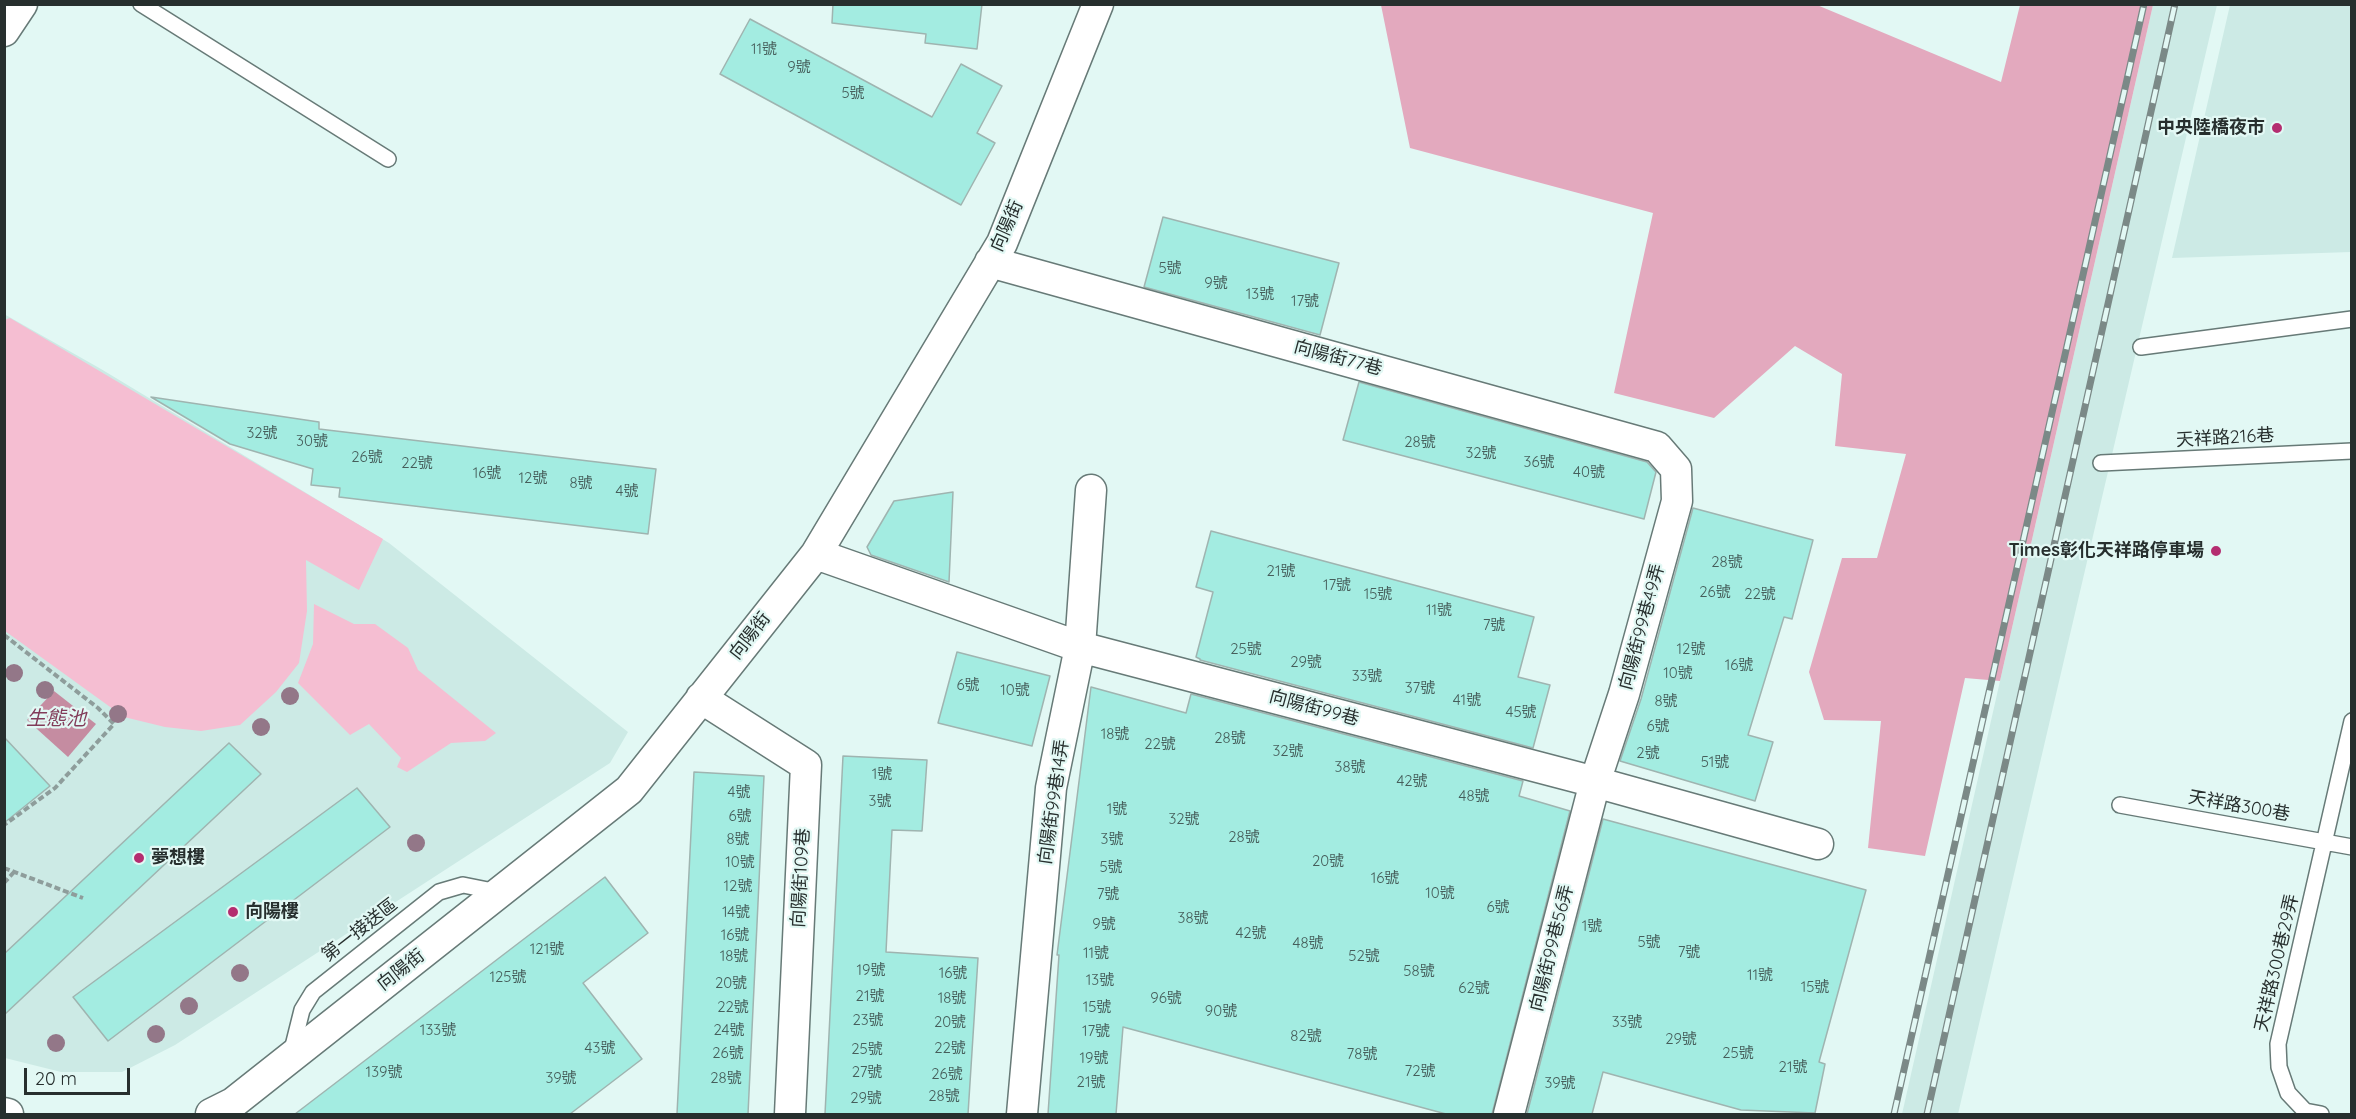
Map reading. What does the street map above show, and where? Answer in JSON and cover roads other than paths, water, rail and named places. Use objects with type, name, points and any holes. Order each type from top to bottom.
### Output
[{"type":"street","points":[[4,31],[22,4]]},
{"type":"street","name":"向陽街","points":[[211,1114],[233,1103],[628,790],[816,554],[1002,243],[1098,4]]},
{"type":"street","name":"向陽街77巷","points":[[990,262],[1657,447],[1676,469]]},
{"type":"street","name":"向陽街99巷49弄","points":[[1595,782],[1624,694],[1677,501],[1676,469]]},
{"type":"street","name":"向陽街99巷14弄","points":[[1022,1114],[1051,788],[1080,647],[1091,490]]},
{"type":"street","name":"向陽街99巷","points":[[816,554],[1080,647],[1595,782],[1818,844]]},
{"type":"street","name":"向陽街109巷","points":[[701,698],[806,765],[790,1114]]},
{"type":"street","name":"向陽街99巷56弄","points":[[1509,1114],[1595,782]]},
{"type":"lane","points":[[141,4],[388,159]]},
{"type":"lane","points":[[2141,347],[2352,319]]},
{"type":"lane","name":"天祥路216巷","points":[[2101,463],[2352,452]]},
{"type":"lane","name":"天祥路300巷29弄","points":[[2321,1114],[2305,1111],[2288,1093],[2279,1067],[2278,1044],[2352,721]]},
{"type":"lane","name":"天祥路300巷","points":[[2120,805],[2352,847]]},
{"type":"water","name":"生態池","points":[[54,691],[96,724],[68,757],[27,720]]},
{"type":"railway","points":[[1894,1114],[2144,4]]},
{"type":"railway","points":[[1927,1114],[2175,4]]},
{"type":"place","name":"中央陸橋夜市","points":[[2277,128]]},
{"type":"place","name":"Times彰化天祥路停車場","points":[[2216,551]]},
{"type":"place","name":"夢想樓","points":[[139,858]]},
{"type":"place","name":"向陽樓","points":[[233,912]]}]
